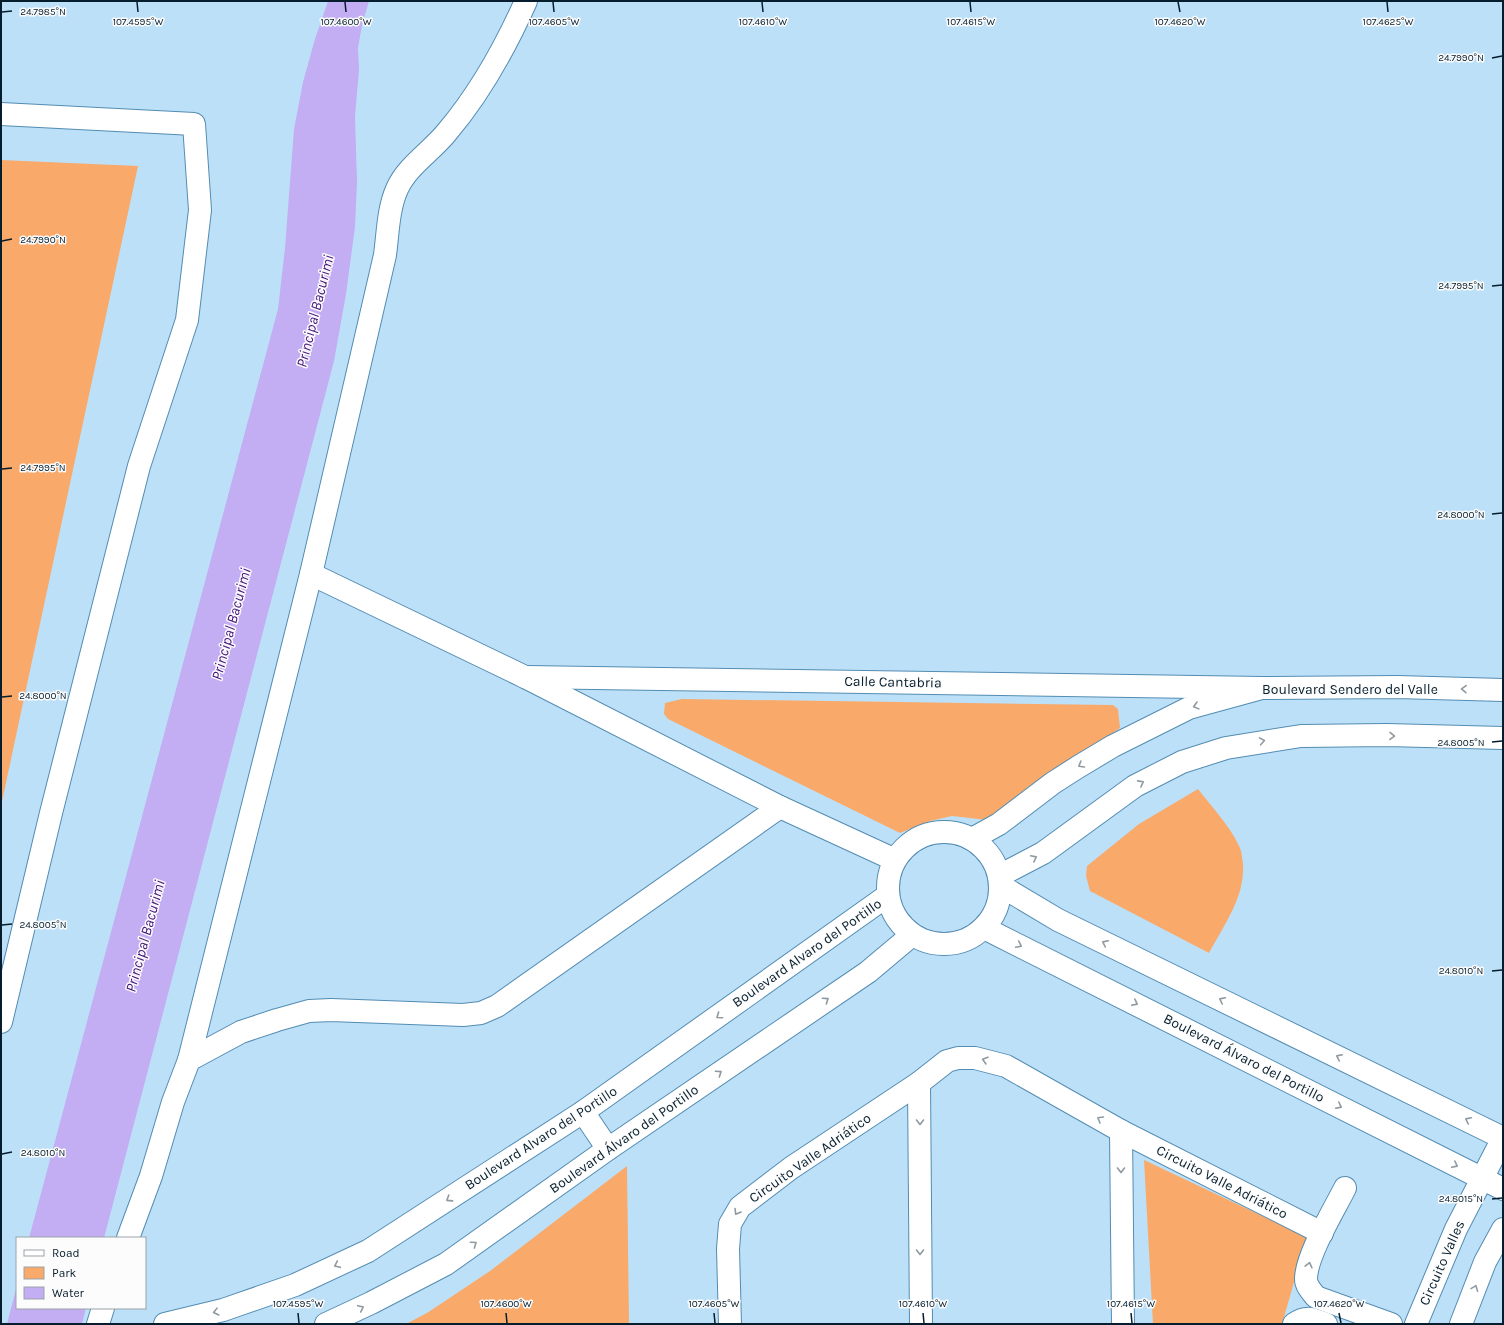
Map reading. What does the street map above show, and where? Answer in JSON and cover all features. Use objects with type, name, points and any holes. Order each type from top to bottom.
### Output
[{"type":"street","points":[[128,1237],[151,1176],[173,1102],[189,1060],[311,574],[385,255],[391,208],[397,188],[417,162],[447,133],[473,99],[491,71],[526,1]]},
{"type":"street","points":[[1,114],[194,124],[200,210],[187,320],[139,466],[51,814],[1,1022]]},
{"type":"street","points":[[311,574],[525,677],[780,807],[893,859]]},
{"type":"street","name":"Calle Cantabria","points":[[525,677],[1262,688]]},
{"type":"street","name":"Boulevard Sendero del Valle","points":[[972,839],[999,824],[1053,783],[1113,746],[1189,708],[1262,688],[1397,687],[1503,690]]},
{"type":"street","points":[[1000,881],[1043,853],[1135,786],[1182,762],[1226,748],[1301,736],[1387,735],[1503,738]]},
{"type":"street","points":[[189,1060],[241,1032],[309,1011],[331,1010],[463,1015],[481,1013],[496,1006],[780,807]]},
{"type":"street","points":[[952,832],[972,839],[984,849],[994,861],[1000,881],[999,902],[993,916],[984,928],[968,939],[949,945],[930,944],[912,935],[895,918],[887,896],[887,882],[893,859],[912,841],[931,833],[952,832]]},
{"type":"street","points":[[1000,881],[1058,920],[1503,1138]]},
{"type":"street","name":"Boulevard Alvaro del Portillo","points":[[165,1324],[223,1310],[295,1285],[368,1251],[583,1112],[887,896]]},
{"type":"street","name":"Boulevard Álvaro del Portillo","points":[[984,928],[1503,1189]]},
{"type":"street","name":"Boulevard Álvaro del Portillo","points":[[326,1324],[371,1303],[446,1264],[608,1149],[868,972],[912,935]]},
{"type":"street","name":"Circuito Valle Adriático","points":[[730,1324],[728,1248],[730,1224],[740,1207],[791,1168],[919,1083],[947,1061],[958,1058],[975,1058],[1006,1066],[1121,1131],[1322,1233]]},
{"type":"street","points":[[919,1083],[921,1324]]},
{"type":"street","points":[[583,1112],[608,1149]]},
{"type":"street","points":[[1121,1131],[1123,1324]]},
{"type":"street","name":"Circuito Valles","points":[[1416,1324],[1456,1230],[1503,1138]]},
{"type":"street","points":[[1345,1188],[1310,1260],[1306,1279],[1310,1290],[1316,1297],[1391,1324]]},
{"type":"street","points":[[1461,1324],[1485,1262],[1503,1229]]},
{"type":"street","points":[[98,1324],[103,1309]]},
{"type":"green space","points":[[1,160],[138,166],[1,806]]},
{"type":"green space","points":[[682,699],[1113,705],[1118,709],[1120,728],[987,820],[952,816],[930,821],[900,833],[668,719],[664,714],[665,703]]},
{"type":"green space","points":[[1198,789],[1226,824],[1235,839],[1241,850],[1243,864],[1241,888],[1237,899],[1227,921],[1209,953],[1090,891],[1086,876],[1087,866],[1139,824]]},
{"type":"green space","points":[[1144,1160],[1307,1237],[1282,1324],[1153,1324]]},
{"type":"green space","points":[[627,1166],[629,1324],[406,1324],[427,1313],[490,1271]]},
{"type":"water","name":"Principal Bacurimi","points":[[328,1],[369,1],[362,25],[358,48],[359,70],[355,116],[357,182],[355,227],[346,294],[334,361],[104,1237],[29,1237],[278,309],[285,248],[294,129],[303,82],[315,39]]},
{"type":"water","points":[[16,1289],[16,1309],[86,1309],[82,1324],[7,1324]]}]
